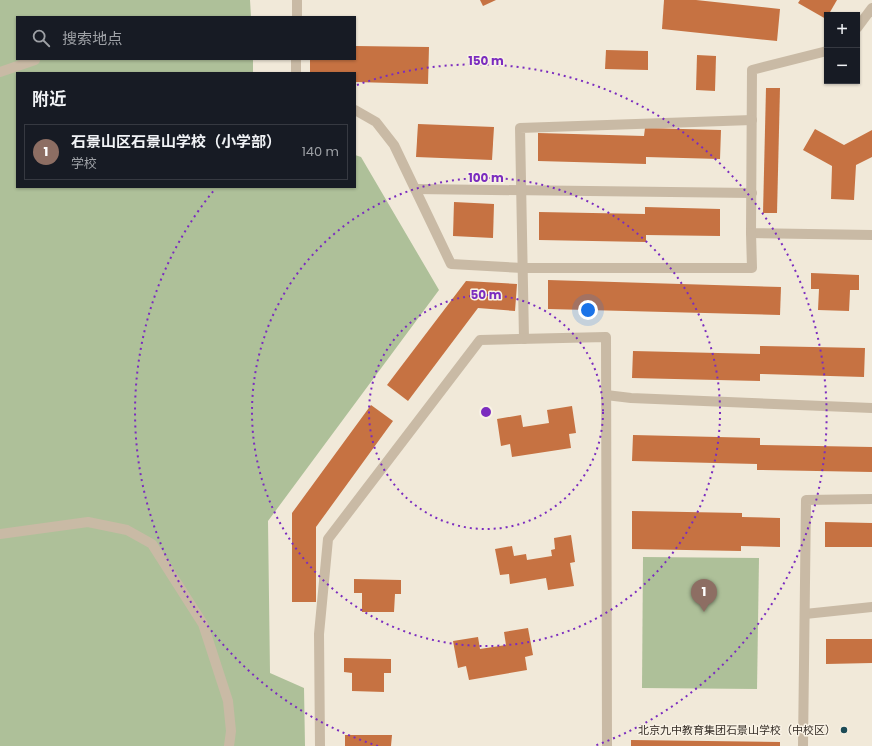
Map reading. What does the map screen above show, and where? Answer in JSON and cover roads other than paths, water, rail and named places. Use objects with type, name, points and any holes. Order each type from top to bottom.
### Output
[{"type":"street","points":[[297,0],[297,16]]},
{"type":"street","points":[[860,24],[872,8]]},
{"type":"street","points":[[356,111],[376,122],[394,145],[451,264],[523,268],[752,268],[752,70],[824,52]]},
{"type":"street","points":[[0,72],[35,60]]},
{"type":"street","points":[[296,60],[296,72]]},
{"type":"street","points":[[524,339],[520,128],[752,120]]},
{"type":"street","points":[[415,189],[752,193]]},
{"type":"street","points":[[751,233],[872,235]]},
{"type":"street","points":[[320,746],[319,634],[328,539],[480,340],[606,337],[607,746]]},
{"type":"street","points":[[606,396],[872,408]]},
{"type":"street","points":[[803,746],[806,614],[806,500],[872,499]]},
{"type":"street","points":[[0,534],[88,522],[127,530],[152,544],[203,624],[228,701],[231,731],[229,746]]},
{"type":"street","points":[[806,614],[872,607]]},
{"type":"place","name":"石景山区石景山学校（小学部）","points":[[704,612]]},
{"type":"place","name":"北京九中教育集团石景山学校（中校区）","points":[[844,730]]}]
